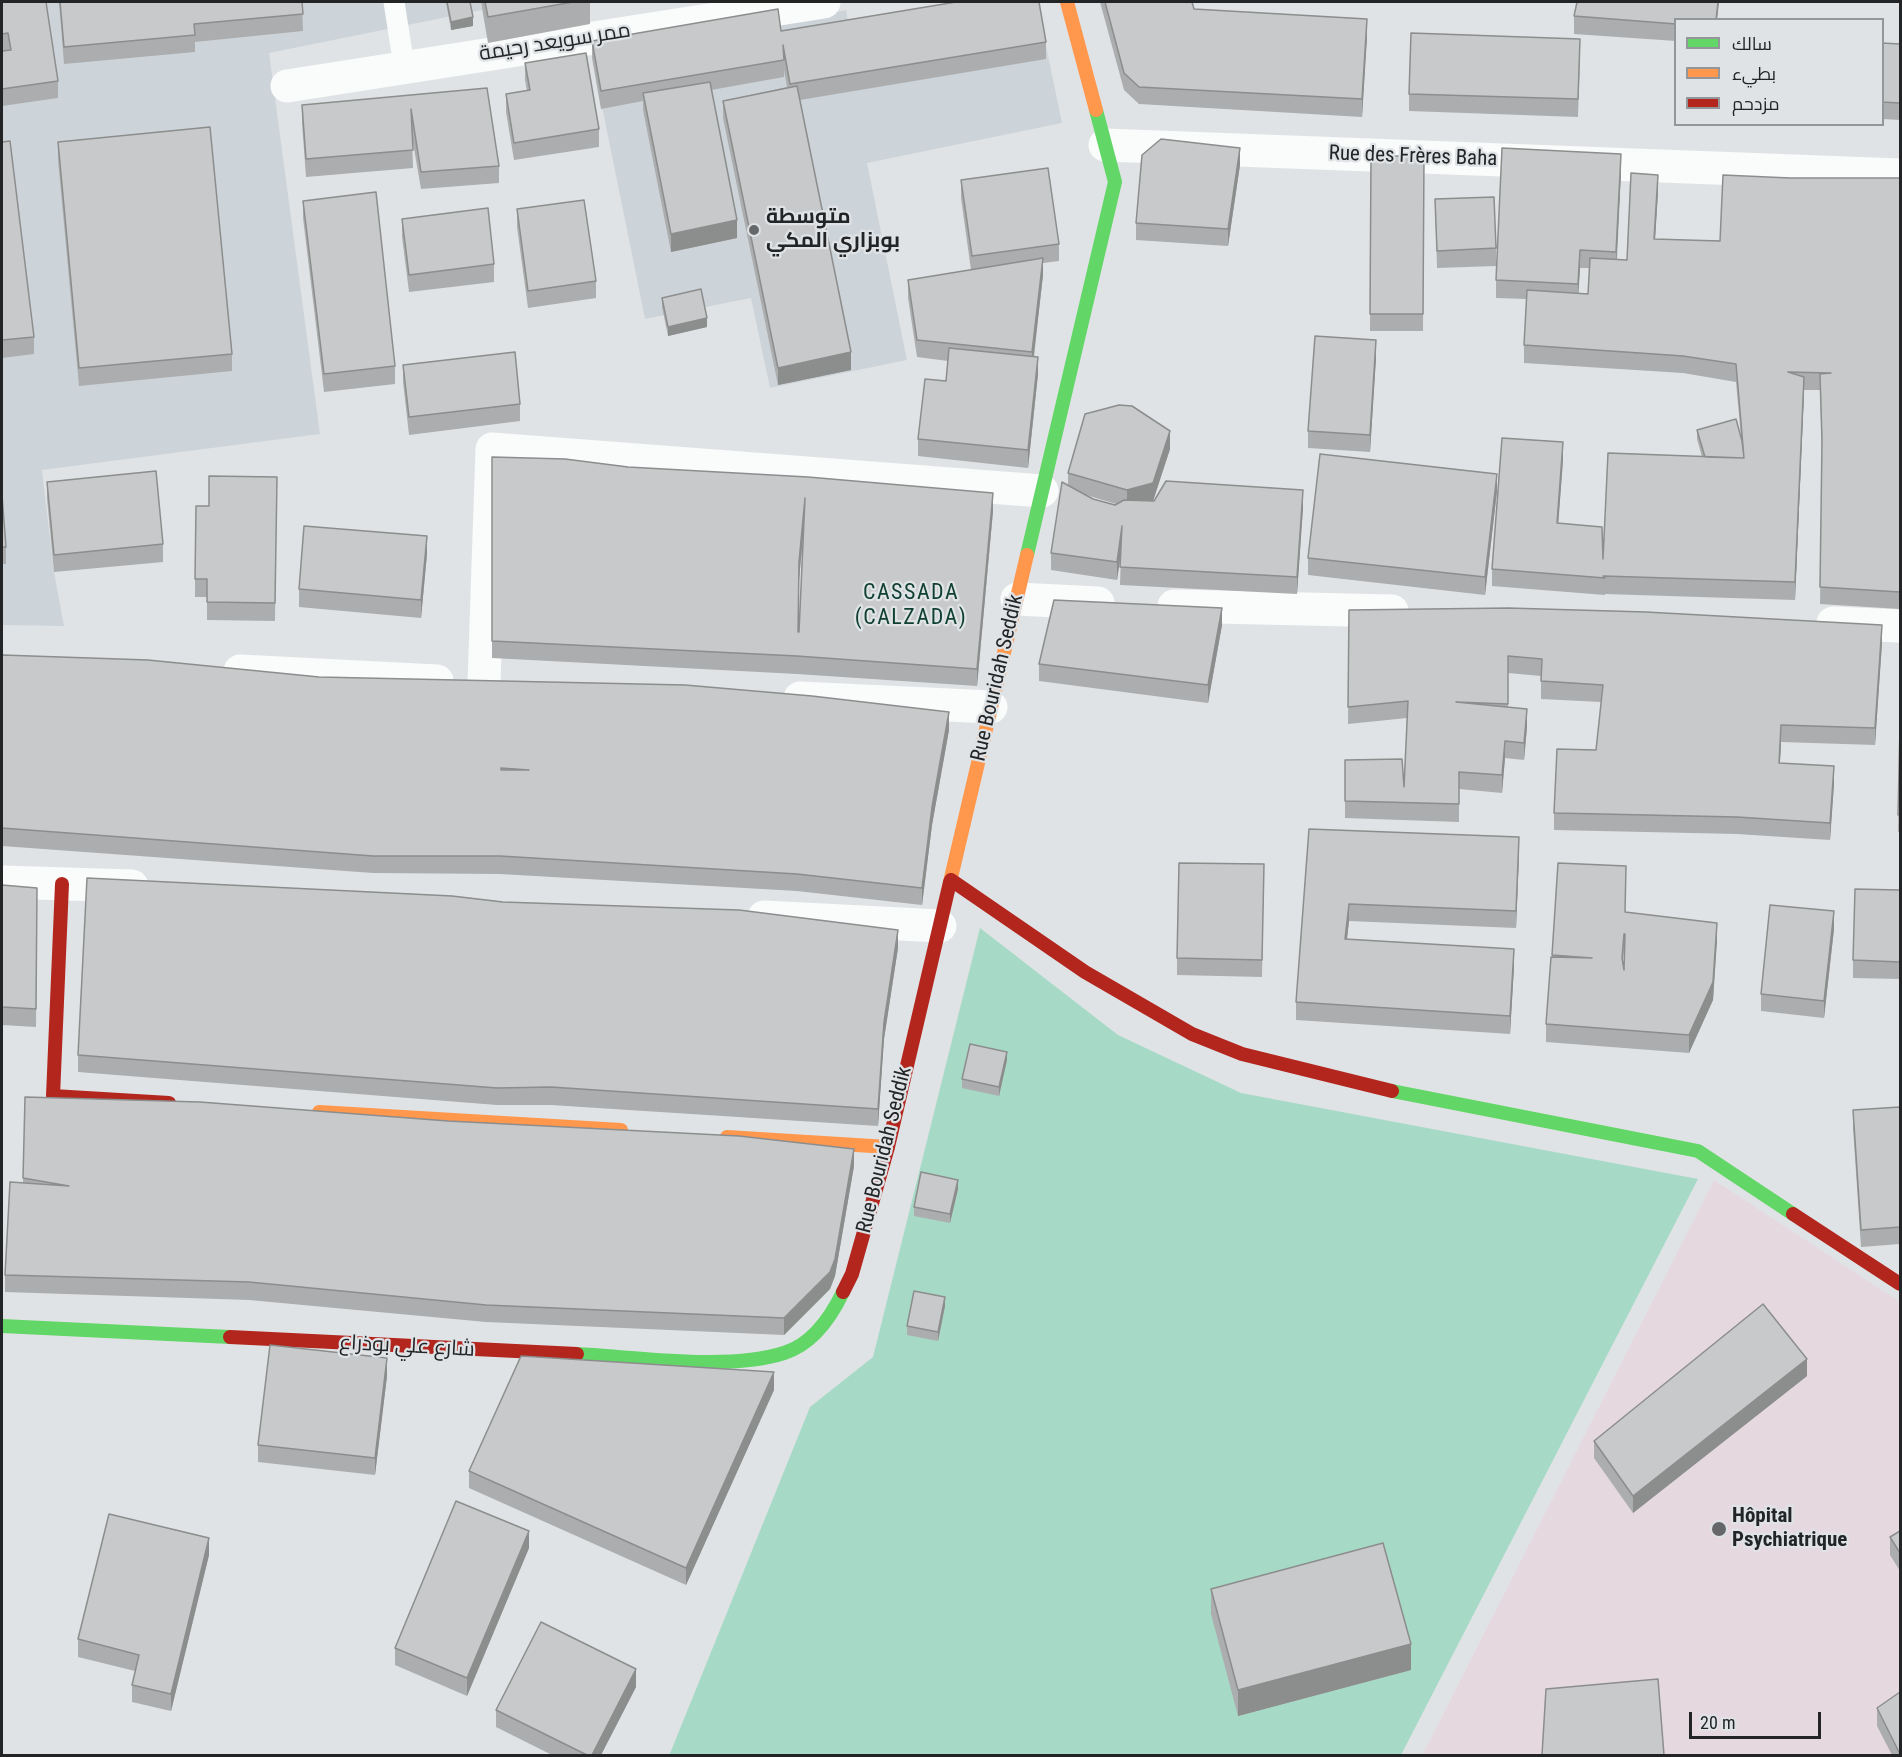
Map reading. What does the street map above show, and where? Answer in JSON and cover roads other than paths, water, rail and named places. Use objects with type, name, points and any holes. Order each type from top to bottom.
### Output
[{"type":"street","name":"ممر سويعد رحيمة","points":[[287,86],[824,2]]},
{"type":"street","name":"Rue Bouridah Seddik","points":[[807,1340],[831,1318],[844,1293],[888,1147],[1115,182],[1067,2]]},
{"type":"street","name":"Rue des Frères Baha","points":[[1105,145],[1900,175]]},
{"type":"street","points":[[214,670],[496,683],[492,449],[1042,491]]},
{"type":"street","points":[[1017,599],[1137,605],[1423,612]]},
{"type":"street","points":[[1808,622],[1900,626]]},
{"type":"street","points":[[767,696],[991,706]]},
{"type":"street","points":[[951,880],[1085,972],[1192,1034],[1242,1054],[1361,1085],[1698,1151],[1900,1284]]},
{"type":"street","points":[[2,882],[163,886]]},
{"type":"street","points":[[62,884],[53,1096],[184,1104]]},
{"type":"street","points":[[739,915],[940,926]]},
{"type":"street","points":[[304,1111],[637,1131]]},
{"type":"street","points":[[709,1136],[888,1147]]},
{"type":"street","name":"شارع علي بوذراع","points":[[2,1326],[707,1362],[765,1359],[785,1353],[807,1340]]},
{"type":"lane","points":[[394,2],[404,66]]},
{"type":"place","name":"متوسطة بوبزاري المكي","points":[[754,230]]},
{"type":"place","name":"Hôpital Psychiatrique","points":[[1719,1529]]},
{"type":"district","name":"CASSADA (CALZADA)","points":[[911,606]]}]
